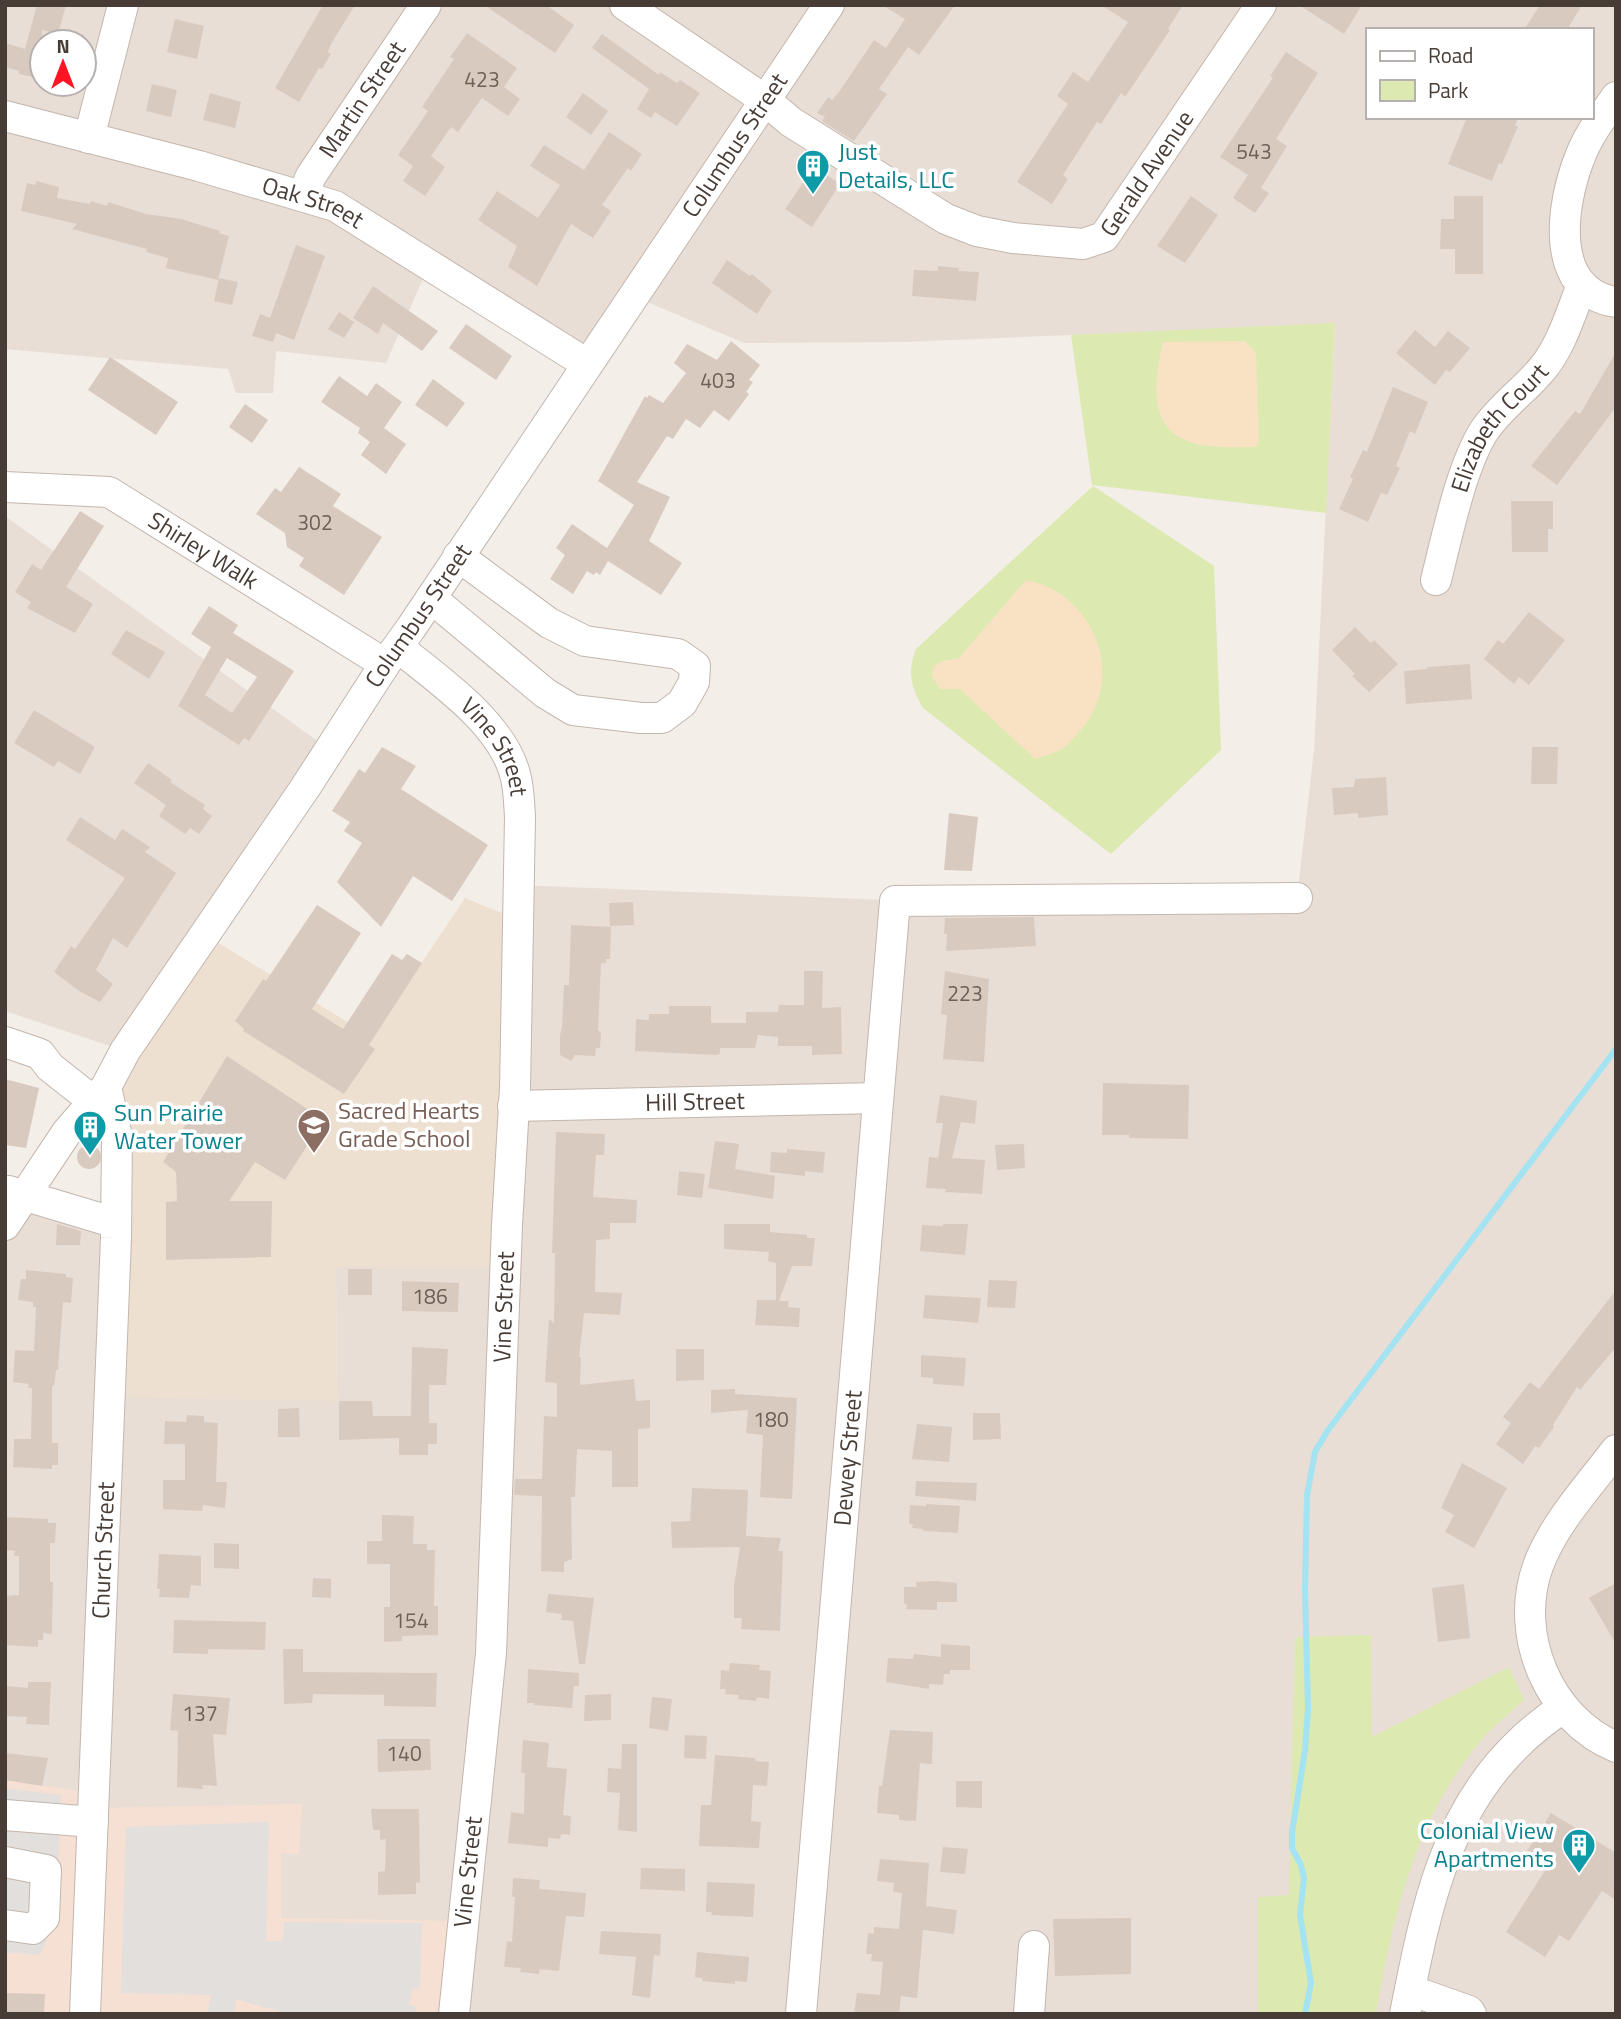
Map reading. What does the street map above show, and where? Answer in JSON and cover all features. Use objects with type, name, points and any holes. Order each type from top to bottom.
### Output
[{"type":"street","points":[[89,138],[123,5]]},
{"type":"street","name":"Martin Street","points":[[302,195],[311,176],[426,5]]},
{"type":"street","name":"Gerald Avenue","points":[[625,5],[765,100],[791,122],[946,219],[977,231],[1001,236],[1083,244],[1104,237],[1261,5]]},
{"type":"street","name":"Columbus Street","points":[[5,1225],[15,1193],[100,1094],[125,1051],[305,788],[829,5]]},
{"type":"street","points":[[1616,97],[1584,148],[1567,208],[1567,257],[1575,277],[1602,300],[1616,302]]},
{"type":"street","name":"Oak Street","points":[[5,116],[335,206],[587,364]]},
{"type":"street","name":"Elizabeth Court","points":[[1436,580],[1447,535],[1476,446],[1485,429],[1554,354],[1582,285]]},
{"type":"street","name":"Shirley Walk","points":[[5,487],[109,492],[391,656]]},
{"type":"street","points":[[431,598],[545,693],[573,710],[662,718],[682,703],[694,682],[695,666],[678,654],[585,641],[549,623],[458,556]]},
{"type":"street","name":"Vine Street","points":[[391,656],[457,695],[491,730],[503,745],[515,773],[520,817],[513,1106],[491,1653],[454,2014]]},
{"type":"street","name":"Dewey Street","points":[[801,2014],[895,901],[1297,898]]},
{"type":"street","points":[[5,1042],[40,1054],[50,1067],[100,1094]]},
{"type":"street","name":"Church Street","points":[[85,2014],[116,1223],[117,1136],[100,1094]]},
{"type":"street","name":"Hill Street","points":[[513,1106],[878,1098]]},
{"type":"street","points":[[15,1193],[116,1223]]},
{"type":"street","points":[[1614,1751],[1575,1722],[1546,1682],[1536,1658],[1530,1622],[1537,1568],[1554,1531],[1616,1450]]},
{"type":"street","points":[[1471,2014],[1469,2011],[1407,2002],[1425,1913],[1437,1873],[1458,1827],[1494,1770],[1521,1740],[1563,1707]]},
{"type":"street","points":[[5,1815],[93,1822]]},
{"type":"street","points":[[5,1863],[46,1870],[44,1918],[33,1928],[5,1925]]},
{"type":"street","points":[[1029,2014],[1034,1946]]},
{"type":"shaded area","points":[[5,5],[1616,5],[1616,2014],[5,2014],[5,1190],[116,1223],[337,1400],[336,1267],[505,1267],[518,885],[913,901],[1297,898],[1314,750],[1335,324],[905,342],[744,343],[633,296],[587,364],[429,265],[386,363],[276,351],[273,393],[236,393],[228,369],[5,349]]},
{"type":"shaded area","points":[[5,516],[330,750],[125,1051],[5,1011]]},
{"type":"shaded area","name":"Sacred Hearts Grade School","points":[[465,898],[517,919],[505,1267],[336,1267],[337,1401],[109,1397],[117,1136],[125,1051],[204,934],[372,1037]]},
{"type":"shaded area","points":[[5,1780],[94,1793],[94,1808],[302,1804],[299,1854],[281,1853],[281,1918],[463,1921],[454,2014],[5,2014]]},
{"type":"shaded area","points":[[5,1788],[61,1795],[56,1918],[40,1955],[5,1952]]},
{"type":"shaded area","points":[[269,1822],[266,1941],[283,1941],[284,1922],[422,1923],[420,1988],[412,1989],[409,2005],[416,2006],[415,2014],[282,2014],[236,1999],[234,2014],[207,2014],[211,1995],[121,1993],[126,1827]]},
{"type":"green space","points":[[1335,323],[1326,513],[1092,485],[1071,335]]},
{"type":"green space","points":[[1093,486],[1214,566],[1221,750],[1111,854],[923,708],[913,686],[911,672],[916,649]]},
{"type":"green space","points":[[1371,1635],[1372,1737],[1509,1667],[1524,1700],[1484,1737],[1461,1767],[1424,1833],[1390,1940],[1376,2014],[1258,2014],[1258,1897],[1289,1895],[1295,1637]]},
{"type":"sand","points":[[1245,341],[1256,353],[1259,443],[1255,447],[1216,447],[1190,442],[1175,434],[1165,423],[1156,394],[1163,342]]},
{"type":"sand","points":[[1026,580],[1050,588],[1070,602],[1086,620],[1096,640],[1102,663],[1101,687],[1094,710],[1080,731],[1063,748],[1035,759],[960,689],[940,689],[932,676],[937,664],[958,659]]},
{"type":"building","points":[[37,5],[66,5],[60,28],[31,28]]},
{"type":"building","points":[[323,5],[355,5],[331,44],[328,52],[331,54],[322,69],[319,68],[299,102],[275,88]]},
{"type":"building","points":[[484,5],[546,5],[574,25],[555,53]]},
{"type":"building","points":[[882,5],[955,5],[919,55],[908,47],[879,89],[887,94],[854,141],[822,121],[825,117],[817,113],[828,97],[832,100],[839,92],[874,40],[886,48],[905,19]]},
{"type":"building","points":[[1101,5],[1183,5],[1168,29],[1170,30],[1125,97],[1121,93],[1101,124],[1097,122],[1063,175],[1068,179],[1052,204],[1017,182],[1068,104],[1057,96],[1073,72],[1088,82],[1128,22]]},
{"type":"building","points":[[1299,5],[1362,5],[1344,34]]},
{"type":"building","points":[[1540,5],[1582,5],[1568,28],[1525,28]]},
{"type":"building","points":[[175,19],[204,26],[197,59],[167,52]]},
{"type":"building","points":[[467,33],[517,68],[504,87],[520,99],[508,116],[482,98],[458,132],[451,127],[431,156],[445,167],[425,196],[403,181],[413,166],[398,155],[428,111],[422,107],[454,59],[450,57]]},
{"type":"building","points":[[602,34],[659,75],[660,72],[677,83],[680,80],[700,93],[677,126],[655,112],[651,118],[637,109],[649,89],[592,48]]},
{"type":"building","points":[[28,38],[28,76],[5,67],[5,43],[25,49]]},
{"type":"building","points":[[1286,52],[1318,73],[1276,139],[1287,146],[1261,188],[1269,193],[1255,213],[1233,198],[1248,175],[1220,157],[1273,78],[1270,76]]},
{"type":"building","points":[[152,84],[177,90],[171,117],[146,111]]},
{"type":"building","points":[[210,93],[241,102],[235,128],[203,120]]},
{"type":"building","points":[[583,93],[608,111],[591,135],[566,117]]},
{"type":"building","points":[[1466,119],[1517,119],[1515,126],[1518,126],[1492,181],[1448,164]]},
{"type":"building","points":[[609,132],[642,154],[631,171],[628,168],[602,205],[611,211],[593,238],[571,224],[537,286],[508,267],[517,246],[478,220],[497,191],[538,218],[560,185],[530,166],[544,145],[584,170]]},
{"type":"building","name":"Just Details, LLC","points":[[814,167],[840,184],[812,227],[785,209]]},
{"type":"building","points":[[36,181],[59,187],[57,198],[90,204],[91,201],[107,206],[108,202],[220,231],[219,233],[229,236],[218,280],[166,268],[168,258],[146,252],[147,249],[72,229],[77,224],[21,211],[27,183],[36,185]]},
{"type":"building","points":[[1191,196],[1218,215],[1185,263],[1157,246]]},
{"type":"building","points":[[1454,196],[1483,196],[1483,274],[1455,274],[1455,249],[1440,249],[1441,219],[1454,219]]},
{"type":"building","points":[[296,245],[325,256],[294,340],[276,333],[273,342],[252,336],[260,314],[270,318]]},
{"type":"building","points":[[727,260],[750,276],[752,274],[772,291],[757,314],[712,283]]},
{"type":"building","points":[[938,266],[979,272],[976,301],[912,296],[914,270],[938,271]]},
{"type":"building","points":[[219,278],[238,282],[232,305],[214,301]]},
{"type":"building","points":[[373,286],[438,331],[422,351],[383,323],[378,334],[353,318]]},
{"type":"building","points":[[339,312],[354,322],[344,338],[328,329]]},
{"type":"building","points":[[466,324],[512,356],[496,380],[449,348]]},
{"type":"building","points":[[1415,330],[1435,347],[1448,331],[1470,348],[1450,372],[1446,370],[1435,385],[1396,353]]},
{"type":"building","points":[[731,341],[760,365],[749,380],[753,382],[746,392],[749,394],[729,421],[714,410],[700,428],[686,419],[673,439],[667,436],[637,482],[670,497],[649,541],[682,563],[661,595],[608,561],[600,575],[587,571],[573,594],[550,579],[565,555],[556,548],[572,524],[607,548],[634,505],[598,481],[645,396],[647,398],[649,395],[663,403],[686,373],[674,363],[687,344],[717,360]]},
{"type":"building","points":[[1616,352],[1616,407],[1557,485],[1531,466],[1575,411],[1580,414]]},
{"type":"building","points":[[110,357],[178,402],[156,435],[88,390]]},
{"type":"building","points":[[339,376],[367,396],[376,383],[402,402],[384,428],[406,444],[386,474],[361,455],[370,442],[358,433],[360,428],[321,402]]},
{"type":"building","points":[[433,379],[465,403],[447,427],[415,405]]},
{"type":"building","points":[[1393,387],[1428,402],[1415,434],[1410,431],[1396,466],[1400,468],[1387,495],[1381,493],[1368,522],[1339,509],[1353,479],[1350,477],[1363,450],[1367,452]]},
{"type":"building","points":[[245,404],[268,420],[252,443],[229,427]]},
{"type":"building","points":[[299,467],[341,494],[333,506],[382,537],[344,595],[299,566],[304,558],[287,547],[285,533],[256,514],[275,488],[281,492]]},
{"type":"building","points":[[1511,501],[1553,501],[1553,529],[1548,529],[1548,552],[1512,552]]},
{"type":"building","points":[[80,511],[104,526],[66,587],[93,604],[75,633],[27,608],[31,602],[15,592],[32,564],[41,570]]},
{"type":"building","points":[[209,606],[238,625],[233,633],[294,671],[249,741],[244,738],[239,745],[178,706],[211,647],[191,634]],"holes":[[[227,658],[257,677],[232,713],[205,695]]]},
{"type":"building","points":[[1529,612],[1565,640],[1529,685],[1519,677],[1514,684],[1484,659],[1498,640],[1503,644]]},
{"type":"building","points":[[1355,627],[1371,643],[1374,640],[1398,664],[1369,692],[1352,676],[1355,674],[1332,650]]},
{"type":"building","points":[[126,630],[165,652],[149,679],[111,654]]},
{"type":"building","points":[[1470,664],[1472,699],[1406,704],[1404,671]]},
{"type":"building","points":[[34,710],[95,747],[80,774],[58,761],[54,767],[14,743]]},
{"type":"building","points":[[382,747],[416,766],[401,789],[488,845],[452,901],[413,876],[381,927],[337,882],[362,843],[344,831],[350,822],[332,811],[359,769],[365,773]]},
{"type":"building","points":[[1532,747],[1558,747],[1557,784],[1531,784]]},
{"type":"building","points":[[148,763],[172,780],[170,782],[205,805],[203,809],[212,816],[199,834],[190,828],[185,834],[159,816],[166,805],[134,783]]},
{"type":"building","points":[[1386,777],[1388,815],[1358,818],[1358,813],[1334,815],[1332,788],[1354,787],[1355,779]]},
{"type":"building","points":[[949,813],[978,817],[972,871],[944,870]]},
{"type":"building","points":[[80,817],[115,840],[122,829],[150,847],[145,852],[176,873],[127,948],[113,938],[96,970],[113,984],[100,1002],[79,991],[54,972],[71,946],[75,949],[125,878],[66,840]]},
{"type":"building","points":[[633,902],[634,925],[610,926],[609,903]]},
{"type":"building","points":[[317,905],[361,933],[312,1009],[343,1029],[392,954],[402,960],[407,954],[422,963],[369,1045],[375,1049],[344,1094],[243,1031],[235,1021],[263,979],[266,981]]},
{"type":"building","points":[[1034,917],[1036,946],[946,951],[945,918]]},
{"type":"building","points":[[571,925],[611,927],[610,959],[601,963],[598,1030],[601,1033],[600,1048],[596,1048],[595,1056],[575,1055],[571,1061],[560,1055],[560,1035],[564,985],[569,985]]},
{"type":"building","points":[[804,971],[823,971],[822,1008],[841,1007],[842,1054],[812,1055],[812,1046],[778,1046],[778,1037],[758,1035],[755,1048],[720,1048],[720,1054],[716,1055],[635,1051],[636,1019],[649,1020],[649,1014],[669,1014],[669,1006],[711,1006],[711,1023],[746,1023],[746,1012],[778,1012],[779,1005],[804,1005]]},
{"type":"building","points":[[945,971],[989,979],[984,1062],[943,1059],[947,1015],[941,1014]]},
{"type":"building","points":[[227,1056],[324,1120],[285,1180],[255,1162],[229,1201],[272,1201],[271,1257],[166,1260],[166,1202],[177,1201],[176,1172],[163,1162]]},
{"type":"building","points":[[5,1079],[39,1088],[26,1148],[5,1145]]},
{"type":"building","points":[[1103,1083],[1189,1085],[1188,1139],[1102,1135]]},
{"type":"building","points":[[940,1095],[977,1101],[975,1124],[961,1122],[952,1158],[985,1160],[982,1194],[926,1188],[929,1157],[938,1158],[943,1123],[936,1123]]},
{"type":"building","points":[[556,1132],[605,1134],[604,1155],[596,1155],[593,1197],[637,1200],[636,1223],[610,1223],[610,1239],[596,1240],[595,1292],[622,1293],[620,1315],[584,1313],[579,1357],[580,1385],[634,1379],[636,1401],[650,1400],[650,1428],[638,1429],[638,1487],[612,1487],[612,1451],[577,1449],[575,1497],[571,1497],[572,1559],[564,1562],[564,1572],[541,1571],[542,1496],[514,1495],[515,1479],[542,1479],[544,1416],[557,1417],[557,1383],[545,1382],[549,1319],[554,1323],[555,1253],[552,1253]]},
{"type":"building","points":[[715,1141],[739,1144],[735,1169],[775,1176],[773,1199],[708,1188]]},
{"type":"building","points":[[1024,1144],[1025,1168],[997,1170],[995,1145]]},
{"type":"building","name":"Sun Prairie Water Tower","points":[[89,1145],[100,1152],[101,1157],[94,1168],[89,1169],[78,1162],[77,1157],[84,1146]]},
{"type":"building","points":[[787,1149],[825,1152],[823,1173],[805,1171],[805,1176],[770,1172],[771,1152],[787,1153]]},
{"type":"building","points":[[679,1171],[705,1174],[702,1198],[677,1195]]},
{"type":"building","points":[[57,1224],[81,1231],[80,1245],[56,1245]]},
{"type":"building","points":[[724,1224],[770,1224],[770,1232],[815,1238],[812,1266],[792,1266],[779,1301],[789,1301],[788,1307],[800,1308],[799,1327],[755,1325],[757,1300],[776,1300],[776,1263],[768,1261],[769,1252],[724,1249]]},
{"type":"building","points":[[968,1224],[965,1255],[920,1251],[922,1225]]},
{"type":"building","points":[[348,1269],[372,1269],[372,1295],[348,1295]]},
{"type":"building","points":[[26,1270],[66,1274],[66,1277],[73,1278],[71,1303],[63,1302],[58,1370],[52,1386],[52,1443],[58,1443],[58,1465],[52,1465],[52,1469],[13,1467],[14,1439],[31,1439],[32,1388],[28,1388],[29,1384],[13,1382],[15,1350],[34,1351],[36,1307],[33,1307],[33,1302],[18,1300],[21,1279],[26,1279]]},
{"type":"building","points":[[989,1280],[1017,1281],[1015,1308],[987,1307]]},
{"type":"building","points":[[402,1281],[459,1283],[458,1312],[402,1311]]},
{"type":"building","points":[[1616,1290],[1616,1347],[1580,1390],[1577,1387],[1554,1427],[1539,1448],[1535,1446],[1523,1464],[1496,1444],[1511,1423],[1503,1417],[1530,1382],[1539,1389]]},
{"type":"building","points":[[925,1295],[981,1298],[978,1323],[923,1318]]},
{"type":"building","points":[[412,1347],[448,1349],[446,1385],[429,1385],[429,1423],[437,1423],[437,1444],[428,1444],[428,1455],[399,1455],[399,1438],[339,1440],[339,1401],[372,1401],[373,1416],[411,1416]]},
{"type":"building","points":[[676,1349],[704,1349],[704,1380],[676,1381]]},
{"type":"building","points":[[921,1355],[966,1358],[964,1386],[933,1384],[933,1378],[921,1377]]},
{"type":"building","points":[[735,1389],[735,1394],[797,1398],[792,1499],[760,1497],[763,1435],[746,1433],[748,1410],[711,1413],[711,1390]]},
{"type":"building","points":[[299,1408],[300,1437],[278,1437],[278,1409]]},
{"type":"building","points":[[973,1413],[1000,1413],[1001,1439],[973,1440]]},
{"type":"building","points":[[187,1415],[204,1416],[204,1422],[218,1423],[216,1482],[227,1482],[225,1508],[203,1505],[202,1511],[163,1509],[163,1480],[185,1480],[185,1444],[164,1444],[165,1421],[186,1422]]},
{"type":"building","points":[[917,1424],[952,1427],[949,1462],[912,1459]]},
{"type":"building","points":[[1462,1463],[1507,1488],[1474,1548],[1445,1532],[1454,1515],[1441,1508]]},
{"type":"building","points":[[916,1481],[977,1483],[976,1501],[915,1496]]},
{"type":"building","points":[[692,1488],[748,1490],[746,1536],[781,1538],[778,1551],[783,1551],[780,1631],[741,1629],[742,1618],[734,1618],[734,1586],[740,1547],[672,1548],[671,1522],[690,1521]]},
{"type":"building","points":[[910,1505],[960,1506],[958,1533],[912,1528],[913,1524],[909,1524]]},
{"type":"building","points":[[382,1515],[414,1516],[413,1544],[427,1544],[427,1550],[435,1550],[434,1606],[438,1606],[438,1635],[402,1636],[402,1641],[384,1642],[384,1607],[390,1607],[390,1564],[367,1564],[367,1541],[382,1541]]},
{"type":"building","points":[[5,1517],[48,1519],[48,1523],[56,1523],[55,1543],[50,1543],[50,1582],[53,1582],[52,1634],[43,1633],[43,1640],[38,1640],[38,1647],[5,1645],[5,1596],[19,1595],[19,1556],[14,1556],[15,1551],[5,1550]]},
{"type":"building","points":[[214,1543],[239,1544],[239,1569],[214,1568]]},
{"type":"building","points":[[159,1554],[201,1556],[201,1586],[191,1585],[189,1598],[159,1597]]},
{"type":"building","points":[[313,1578],[331,1579],[331,1598],[312,1597]]},
{"type":"building","points":[[916,1582],[957,1583],[957,1602],[937,1602],[937,1610],[906,1609],[904,1587],[917,1587]]},
{"type":"building","points":[[1616,1583],[1616,1644],[1589,1598]]},
{"type":"building","points":[[1464,1584],[1470,1638],[1438,1642],[1432,1588]]},
{"type":"building","points":[[548,1594],[594,1598],[585,1664],[579,1664],[573,1621],[561,1620],[562,1614],[546,1612]]},
{"type":"building","points":[[174,1620],[266,1622],[265,1650],[208,1649],[208,1654],[173,1653]]},
{"type":"building","points":[[941,1644],[970,1646],[970,1670],[950,1670],[950,1674],[944,1674],[943,1685],[929,1684],[929,1689],[886,1682],[888,1658],[913,1659],[914,1654],[941,1657]]},
{"type":"building","points":[[283,1649],[303,1649],[303,1672],[437,1673],[436,1707],[384,1706],[384,1695],[313,1694],[312,1703],[284,1704]]},
{"type":"building","points":[[730,1663],[760,1665],[759,1670],[771,1671],[769,1699],[738,1699],[739,1695],[725,1694],[726,1689],[720,1689],[721,1670],[729,1671]]},
{"type":"building","points":[[528,1669],[579,1673],[579,1686],[574,1686],[572,1708],[527,1703]]},
{"type":"building","points":[[28,1682],[51,1682],[49,1725],[26,1724],[27,1717],[5,1716],[7,1686],[28,1688]]},
{"type":"building","points":[[173,1694],[230,1698],[226,1735],[213,1734],[217,1786],[202,1785],[203,1789],[177,1787],[178,1731],[170,1730]]},
{"type":"building","points":[[611,1694],[611,1720],[584,1721],[585,1695]]},
{"type":"building","points":[[652,1697],[672,1699],[668,1731],[649,1728]]},
{"type":"building","points":[[890,1730],[933,1732],[932,1764],[920,1763],[916,1821],[899,1820],[899,1815],[877,1813],[879,1786],[882,1786]]},
{"type":"building","points":[[685,1735],[707,1736],[706,1759],[684,1758]]},
{"type":"building","points":[[377,1739],[430,1739],[431,1770],[378,1772]]},
{"type":"building","points":[[523,1740],[549,1743],[547,1767],[567,1769],[563,1815],[571,1816],[570,1835],[561,1834],[560,1839],[548,1838],[548,1847],[508,1843],[511,1812],[524,1814],[525,1773],[521,1773]]},
{"type":"building","points":[[622,1744],[637,1744],[637,1832],[618,1830],[620,1793],[607,1792],[608,1768],[621,1769]]},
{"type":"building","points":[[5,1753],[48,1758],[42,1786],[5,1780]]},
{"type":"building","points":[[715,1755],[755,1758],[755,1761],[769,1762],[767,1786],[753,1785],[751,1821],[761,1822],[759,1848],[699,1846],[701,1805],[711,1805]]},
{"type":"building","points":[[956,1781],[982,1781],[982,1808],[956,1807]]},
{"type":"building","points":[[371,1809],[419,1809],[420,1883],[416,1882],[416,1894],[378,1895],[378,1872],[385,1871],[386,1839],[380,1840],[380,1830],[373,1830]]},
{"type":"building","name":"Colonial View Apartments","points":[[1551,1813],[1616,1853],[1616,1900],[1602,1891],[1569,1941],[1559,1935],[1545,1957],[1506,1932],[1549,1864],[1527,1851]]},
{"type":"building","points":[[943,1847],[968,1849],[965,1874],[940,1872]]},
{"type":"building","points":[[880,1859],[929,1863],[926,1906],[957,1910],[954,1934],[923,1930],[917,1998],[901,1996],[899,2014],[854,2014],[857,1993],[880,1995],[883,1962],[871,1961],[872,1954],[866,1954],[868,1933],[874,1934],[874,1927],[899,1929],[902,1893],[893,1892],[894,1883],[877,1881]]},
{"type":"building","points":[[641,1868],[685,1869],[685,1891],[640,1889]]},
{"type":"building","points":[[513,1878],[540,1880],[539,1889],[586,1893],[584,1917],[566,1916],[559,1971],[540,1969],[539,1974],[520,1972],[521,1968],[504,1967],[507,1941],[512,1942],[515,1897],[512,1897]]},
{"type":"building","points":[[707,1882],[755,1884],[753,1917],[711,1915],[712,1912],[706,1912]]},
{"type":"building","points":[[1131,1918],[1131,1974],[1055,1976],[1053,1919]]},
{"type":"building","points":[[601,1931],[661,1934],[660,1956],[654,1955],[650,1998],[632,1995],[636,1957],[599,1954]]},
{"type":"building","points":[[697,1952],[749,1957],[747,1982],[735,1981],[735,1984],[702,1981],[703,1978],[695,1977]]},
{"type":"building","points":[[5,1993],[45,1994],[44,2014],[5,2014]]},
{"type":"waterway","points":[[1305,2014],[1311,1983],[1300,1915],[1304,1878],[1292,1848],[1292,1833],[1305,1750],[1308,1708],[1305,1591],[1307,1495],[1315,1452],[1328,1430],[1616,1049]]},
{"type":"place","name":"Just Details, LLC","points":[[813,196]]},
{"type":"place","name":"Sacred Hearts Grade School","points":[[314,1155]]},
{"type":"place","name":"Sun Prairie Water Tower","points":[[90,1157]]},
{"type":"place","name":"Colonial View Apartments","points":[[1579,1875]]}]
